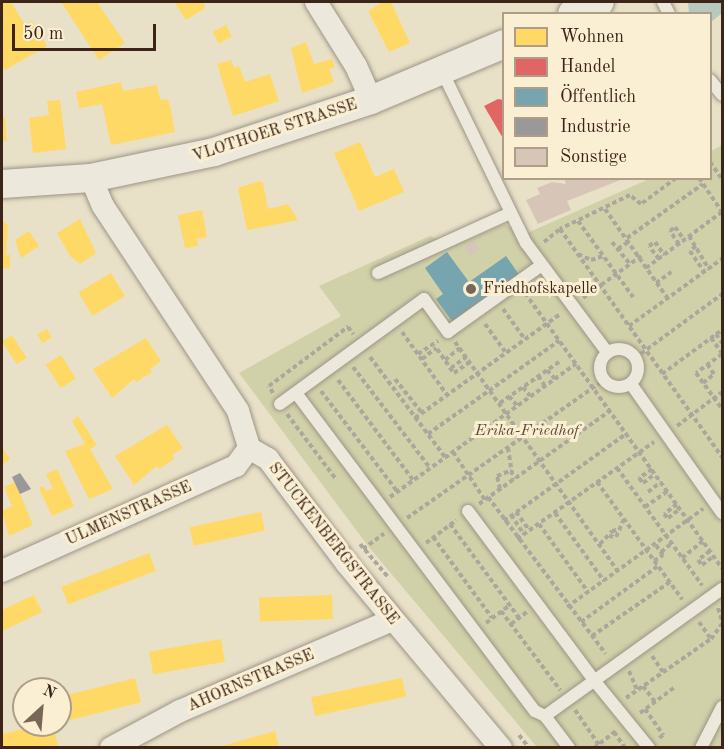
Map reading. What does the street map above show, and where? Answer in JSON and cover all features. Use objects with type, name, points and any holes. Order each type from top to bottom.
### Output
[{"type":"street","points":[[316,2],[356,66],[371,100]]},
{"type":"street","points":[[577,12],[600,2]]},
{"type":"street","name":"VLOTHOER STRASSE","points":[[2,184],[91,178],[214,152],[371,100],[502,45]]},
{"type":"street","points":[[91,178],[104,206],[238,411],[249,448]]},
{"type":"street","name":"STUCKENBERGSTRASSE","points":[[249,448],[268,459],[392,620],[501,747]]},
{"type":"street","name":"ULMENSTRASSE","points":[[2,572],[236,466],[249,448]]},
{"type":"street","name":"AHORNSTRASSE","points":[[111,747],[180,711],[392,620]]},
{"type":"lane","points":[[442,71],[510,213],[542,265],[607,352]]},
{"type":"lane","points":[[712,81],[723,95]]},
{"type":"lane","points":[[378,273],[510,213]]},
{"type":"lane","points":[[280,404],[424,299],[449,333],[542,265]]},
{"type":"lane","points":[[617,349],[640,354],[638,367],[631,384],[611,387],[598,384],[600,360],[607,352],[617,349]]},
{"type":"lane","points":[[631,384],[723,513]]},
{"type":"lane","points":[[296,393],[535,711],[545,716],[568,747]]},
{"type":"lane","points":[[468,511],[593,679],[649,747]]},
{"type":"lane","points":[[545,716],[614,664],[723,589]]},
{"type":"lane","points":[[701,747],[723,707]]},
{"type":"path","points":[[712,163],[723,179]]},
{"type":"path","points":[[673,180],[641,204],[630,195],[560,229],[629,326],[640,354],[662,374],[723,457]]},
{"type":"path","points":[[646,268],[722,212],[700,180]]},
{"type":"path","points":[[618,249],[628,239],[703,184]]},
{"type":"path","points":[[605,209],[641,256],[646,268],[668,299]]},
{"type":"path","points":[[578,221],[633,297]]},
{"type":"path","points":[[679,244],[669,231],[675,227],[684,240]]},
{"type":"path","points":[[689,236],[696,246],[696,257],[704,272]]},
{"type":"path","points":[[612,242],[630,264]]},
{"type":"path","points":[[659,259],[650,246],[655,242],[664,255]]},
{"type":"path","points":[[696,246],[690,251],[709,269]]},
{"type":"path","points":[[577,254],[591,260],[603,255]]},
{"type":"path","points":[[416,418],[546,322],[641,256]]},
{"type":"path","points":[[629,326],[723,259]]},
{"type":"path","points":[[656,283],[671,272]]},
{"type":"path","points":[[518,283],[576,364],[598,384],[610,411],[723,568]]},
{"type":"path","points":[[640,354],[723,294]]},
{"type":"path","points":[[495,299],[524,338]]},
{"type":"path","points":[[477,312],[505,352]]},
{"type":"path","points":[[394,321],[447,395]]},
{"type":"path","points":[[335,478],[269,386],[348,327],[445,457]]},
{"type":"path","points":[[662,374],[723,330]]},
{"type":"path","points":[[422,359],[449,333],[618,571]]},
{"type":"path","points":[[716,334],[723,343]]},
{"type":"path","points":[[711,338],[723,353],[696,374],[723,410]]},
{"type":"path","points":[[428,435],[560,341]]},
{"type":"path","points":[[418,354],[435,347]]},
{"type":"path","points":[[435,347],[454,373],[470,362]]},
{"type":"path","points":[[445,360],[460,348]]},
{"type":"path","points":[[345,357],[430,468]]},
{"type":"path","points":[[451,368],[466,357]]},
{"type":"path","points":[[500,403],[559,362]]},
{"type":"path","points":[[379,504],[576,364]]},
{"type":"path","points":[[703,383],[714,374],[708,364]]},
{"type":"path","points":[[329,369],[413,480]]},
{"type":"path","points":[[548,370],[555,379]]},
{"type":"path","points":[[538,376],[545,386]]},
{"type":"path","points":[[395,378],[422,413]]},
{"type":"path","points":[[313,381],[398,491]]},
{"type":"path","points":[[347,564],[395,526],[598,384]]},
{"type":"path","points":[[523,387],[530,396]]},
{"type":"path","points":[[396,392],[402,388]]},
{"type":"path","points":[[517,539],[723,392]]},
{"type":"path","points":[[509,396],[517,406]]},
{"type":"path","points":[[417,551],[450,524],[541,462],[610,411]]},
{"type":"path","points":[[504,521],[626,434]]},
{"type":"path","points":[[508,448],[513,480]]},
{"type":"path","points":[[453,452],[567,607],[581,621],[614,664]]},
{"type":"path","points":[[615,705],[711,639],[723,623],[711,597],[617,468]]},
{"type":"path","points":[[652,469],[639,478],[643,483],[655,474]]},
{"type":"path","points":[[500,490],[497,476],[512,470]]},
{"type":"path","points":[[597,482],[711,639]]},
{"type":"path","points":[[648,492],[661,482]]},
{"type":"path","points":[[645,507],[668,491]]},
{"type":"path","points":[[567,607],[714,502]]},
{"type":"path","points":[[516,512],[529,531]]},
{"type":"path","points":[[555,513],[604,581]]},
{"type":"path","points":[[511,516],[524,534]]},
{"type":"path","points":[[600,544],[609,536],[616,537],[624,519]]},
{"type":"path","points":[[450,524],[519,618]]},
{"type":"path","points":[[539,524],[588,592]]},
{"type":"path","points":[[433,537],[492,618]]},
{"type":"path","points":[[682,558],[704,541]]},
{"type":"path","points":[[654,561],[663,555],[655,544]]},
{"type":"path","points":[[661,552],[671,544]]},
{"type":"path","points":[[711,551],[698,560],[702,565],[714,556]]},
{"type":"path","points":[[581,621],[658,566]]},
{"type":"path","points":[[592,636],[669,582]]},
{"type":"path","points":[[475,630],[529,591]]},
{"type":"path","points":[[501,611],[602,747]]},
{"type":"path","points":[[643,686],[655,702]]},
{"type":"path","points":[[614,732],[625,747]]},
{"type":"green space","name":"Erika-Friedhof","points":[[722,145],[722,747],[537,747],[368,546],[239,373],[341,316],[319,286],[430,236],[455,245],[504,224],[525,234],[647,180],[712,180],[712,150]]},
{"type":"shaded area","points":[[688,2],[722,2],[722,13],[712,21],[712,12],[689,12]]},
{"type":"building: Wohnen","points":[[2,2],[11,2],[25,25],[32,21],[47,46],[5,70],[2,64]]},
{"type":"building: Wohnen","points":[[61,2],[97,2],[125,43],[99,60]]},
{"type":"building: Wohnen","points":[[174,2],[204,2],[205,8],[186,20]]},
{"type":"building: Wohnen","points":[[383,2],[391,2],[410,43],[389,52],[368,11]]},
{"type":"building: Wohnen","points":[[226,25],[232,37],[219,43],[213,32]]},
{"type":"building: Wohnen","points":[[306,42],[314,64],[332,59],[335,67],[329,69],[334,82],[302,93],[291,48]]},
{"type":"building: Wohnen","points":[[231,60],[234,68],[239,66],[245,82],[270,74],[279,101],[233,116],[217,64]]},
{"type":"building: Wohnen","points":[[121,82],[123,91],[157,85],[160,100],[167,99],[170,105],[175,132],[111,145],[102,104],[79,108],[76,92]]},
{"type":"building: Wohnen","points":[[60,100],[66,149],[33,153],[29,118],[49,115],[47,101]]},
{"type":"building: Wohnen","points":[[2,117],[5,117],[7,141],[2,141]]},
{"type":"building: Wohnen","points":[[360,142],[375,177],[394,169],[404,192],[359,211],[334,153]]},
{"type":"building: Wohnen","points":[[259,181],[263,183],[268,209],[288,204],[298,220],[247,230],[238,188]]},
{"type":"building: Wohnen","points":[[202,210],[207,237],[197,239],[198,246],[185,248],[178,215]]},
{"type":"building: Wohnen","points":[[2,219],[8,226],[6,255],[10,255],[10,268],[2,269]]},
{"type":"building: Wohnen","points":[[80,219],[96,253],[80,264],[70,256],[57,233]]},
{"type":"building: Wohnen","points":[[29,231],[39,246],[21,258],[15,240]]},
{"type":"building: Wohnen","points":[[111,273],[125,296],[92,316],[78,293]]},
{"type":"building: Wohnen","points":[[47,329],[52,338],[42,343],[37,334]]},
{"type":"building: Wohnen","points":[[12,335],[27,358],[17,364],[2,342]]},
{"type":"building: Wohnen","points":[[146,338],[161,361],[150,369],[152,372],[136,382],[134,379],[112,398],[93,369]]},
{"type":"building: Wohnen","points":[[61,355],[76,379],[61,388],[46,365]]},
{"type":"building: Wohnen","points":[[78,416],[97,445],[90,449],[113,489],[89,499],[65,451],[85,444],[72,421]]},
{"type":"building: Wohnen","points":[[167,425],[183,448],[172,455],[174,459],[159,469],[157,466],[134,485],[115,456]]},
{"type":"building: Wohnen","points":[[2,450],[10,459],[2,465]]},
{"type":"building: Wohnen","points":[[57,469],[74,506],[52,516],[39,488],[43,486],[46,491],[53,488],[46,474]]},
{"type":"building: Wohnen","points":[[15,482],[33,525],[9,536],[2,511],[12,506],[4,487]]},
{"type":"building: Wohnen","points":[[261,512],[265,531],[194,546],[190,527]]},
{"type":"building: Wohnen","points":[[149,553],[156,571],[68,604],[61,587]]},
{"type":"building: Wohnen","points":[[34,595],[42,612],[2,631],[2,610]]},
{"type":"building: Wohnen","points":[[332,595],[333,619],[260,622],[259,598]]},
{"type":"building: Wohnen","points":[[221,639],[225,662],[153,674],[149,652]]},
{"type":"building: Wohnen","points":[[135,678],[141,702],[72,719],[72,694]]},
{"type":"building: Wohnen","points":[[402,678],[406,697],[315,716],[311,697]]},
{"type":"building: Wohnen","points":[[275,731],[279,747],[219,747],[229,744]]},
{"type":"building: Wohnen","points":[[12,732],[12,737],[56,737],[58,746],[2,747],[2,734]]},
{"type":"building: Handel","points":[[498,99],[502,100],[502,137],[484,106]]},
{"type":"building: Öffentlich","name":"Friedhofskapelle","points":[[447,252],[469,282],[506,256],[520,276],[454,324],[436,299],[443,294],[425,268]]},
{"type":"building: Industrie","points":[[20,473],[31,489],[20,494],[12,477]]},
{"type":"building: Sonstige","points":[[565,180],[620,180],[567,201],[571,210],[538,224],[526,200],[540,194],[537,188],[552,182],[566,184]]},
{"type":"building: Sonstige","points":[[474,241],[480,249],[470,256],[464,248]]},
{"type":"place","name":"Friedhofskapelle","points":[[471,289]]}]
